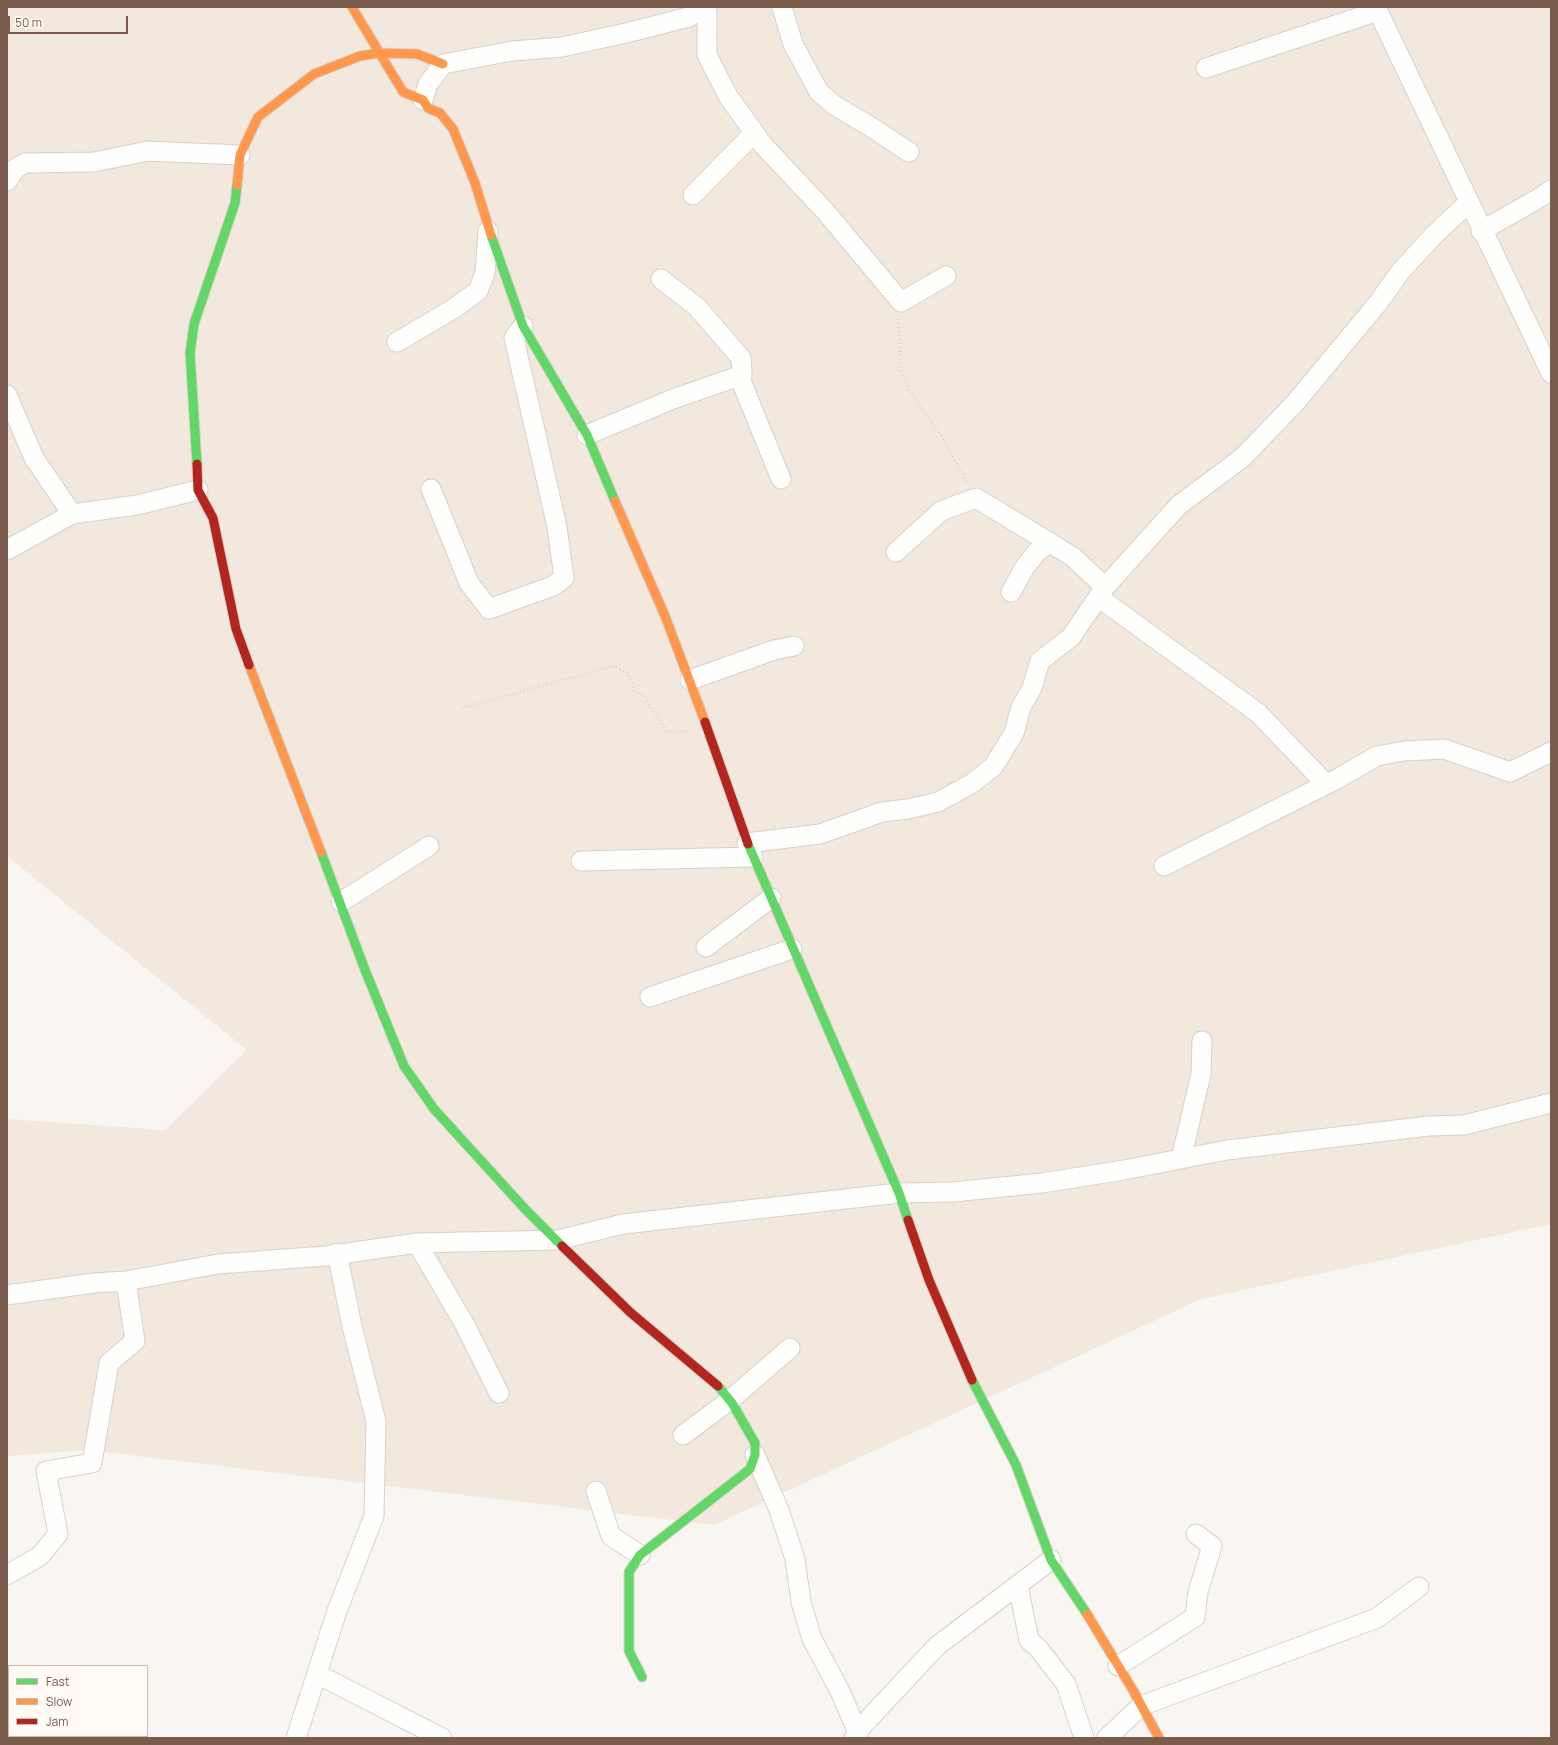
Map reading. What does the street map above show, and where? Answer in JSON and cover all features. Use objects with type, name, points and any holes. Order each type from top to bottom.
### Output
[{"type":"street","points":[[352,7],[402,92],[423,100],[428,108],[440,113],[453,129],[475,183],[488,228],[523,326],[587,435],[665,616],[690,680],[750,850],[899,1193],[929,1280],[979,1395],[1016,1465],[1051,1560],[1073,1591],[1118,1666],[1158,1738]]},
{"type":"street","points":[[642,1677],[629,1651],[629,1572],[640,1555],[750,1469],[755,1455],[755,1443],[730,1400],[716,1383],[631,1313],[526,1210],[434,1109],[404,1066],[364,970],[342,902],[270,722],[236,629],[218,533],[213,518],[198,490],[194,382],[190,353],[194,324],[235,203],[240,155],[258,117],[304,80],[314,74],[360,56],[380,54],[417,54],[443,64],[512,52],[562,47],[689,18],[701,7]]},
{"type":"street","points":[[708,7],[707,55],[728,96],[763,145],[825,211],[901,302],[946,276]]},
{"type":"street","points":[[782,7],[793,44],[819,92],[834,105],[909,152]]},
{"type":"street","points":[[1206,68],[1377,9],[1416,89],[1481,231],[1550,369]]},
{"type":"street","points":[[423,100],[428,84],[443,64]]},
{"type":"street","points":[[693,195],[754,133]]},
{"type":"street","points":[[10,170],[25,163],[94,162],[148,152],[240,155]]},
{"type":"street","points":[[1481,231],[1551,190]]},
{"type":"street","points":[[581,861],[750,850],[820,834],[882,812],[908,809],[938,802],[971,784],[993,767],[1014,733],[1021,707],[1032,688],[1040,661],[1071,637],[1102,592],[1179,505],[1242,458],[1295,404],[1378,303],[1400,272],[1434,235],[1468,203]]},
{"type":"street","points":[[397,342],[453,309],[478,291],[485,273],[488,228]]},
{"type":"street","points":[[587,435],[673,399],[742,375],[741,358],[697,307],[661,279]]},
{"type":"street","points":[[431,489],[469,583],[489,609],[553,586],[564,578],[557,527],[514,338],[523,326]]},
{"type":"street","points":[[739,376],[780,479]]},
{"type":"street","points":[[7,394],[34,458],[72,514]]},
{"type":"street","points":[[7,550],[72,514],[137,505],[198,490]]},
{"type":"street","points":[[896,552],[941,511],[976,498],[1073,557],[1102,592],[1258,713],[1326,784]]},
{"type":"street","points":[[1011,592],[1024,567],[1037,552],[1046,545],[1052,544]]},
{"type":"street","points":[[690,680],[774,650],[794,646]]},
{"type":"street","points":[[1164,866],[1326,784],[1377,756],[1404,751],[1444,749],[1510,772],[1551,752]]},
{"type":"street","points":[[342,902],[429,846]]},
{"type":"street","points":[[706,947],[771,898]]},
{"type":"street","points":[[650,997],[792,949]]},
{"type":"street","points":[[1181,1159],[1201,1074],[1202,1041]]},
{"type":"street","points":[[7,1295],[94,1283],[126,1281],[218,1264],[336,1253],[417,1243],[558,1240],[623,1224],[899,1193],[953,1192],[1042,1183],[1227,1150],[1429,1126],[1464,1125],[1551,1104]]},
{"type":"street","points":[[417,1243],[465,1325],[499,1393]]},
{"type":"street","points":[[296,1738],[337,1612],[374,1516],[376,1421],[352,1326],[336,1253]]},
{"type":"street","points":[[7,1575],[40,1556],[58,1534],[46,1472],[92,1463],[109,1363],[135,1341],[126,1281]]},
{"type":"street","points":[[683,1435],[730,1400],[790,1348]]},
{"type":"street","points":[[755,1455],[779,1510],[795,1560],[801,1602],[812,1639],[840,1691],[855,1737],[937,1646],[1051,1560]]},
{"type":"street","points":[[596,1491],[611,1536],[640,1555]]},
{"type":"street","points":[[1118,1666],[1195,1617],[1198,1592],[1212,1546],[1196,1534]]},
{"type":"street","points":[[1018,1584],[1029,1640],[1038,1648],[1066,1684],[1084,1738]]},
{"type":"street","points":[[1107,1738],[1141,1706],[1377,1618],[1419,1587]]},
{"type":"street","points":[[317,1674],[442,1738]]},
{"type":"path","points":[[898,298],[898,338],[901,370],[910,391],[942,437],[976,498]]},
{"type":"path","points":[[462,708],[614,666],[628,673],[635,691],[645,697],[651,710],[659,718],[667,732],[698,730],[709,733]]},
{"type":"shaded area","points":[[7,7],[1551,7],[1551,1224],[1201,1299],[714,1525],[86,1450],[7,1456],[7,1119],[165,1130],[247,1050],[7,856]]},
{"type":"traffic: fast","points":[[197,464],[190,353],[194,324],[235,203],[237,185]]},
{"type":"traffic: fast","points":[[491,235],[523,326],[587,435],[615,501]]},
{"type":"traffic: fast","points":[[748,844],[899,1193],[908,1220]]},
{"type":"traffic: fast","points":[[321,852],[365,970],[404,1066],[434,1109],[526,1210],[562,1246]]},
{"type":"traffic: fast","points":[[972,1380],[1016,1465],[1051,1560],[1087,1614]]},
{"type":"traffic: fast","points":[[642,1677],[629,1651],[629,1572],[640,1555],[750,1469],[755,1455],[755,1443],[732,1403],[718,1386]]},
{"type":"traffic: slow","points":[[352,7],[403,92],[423,100],[428,108],[440,113],[453,129],[475,183],[491,235]]},
{"type":"traffic: slow","points":[[237,185],[240,155],[258,117],[314,74],[360,56],[380,53],[417,54],[443,64]]},
{"type":"traffic: slow","points":[[615,501],[665,616],[705,722]]},
{"type":"traffic: slow","points":[[249,665],[321,852]]},
{"type":"traffic: slow","points":[[1087,1614],[1134,1692],[1159,1738]]},
{"type":"traffic: jam","points":[[197,464],[198,490],[213,518],[236,629],[249,665]]},
{"type":"traffic: jam","points":[[705,722],[748,844]]},
{"type":"traffic: jam","points":[[908,1220],[929,1280],[972,1380]]},
{"type":"traffic: jam","points":[[562,1246],[631,1313],[718,1386]]}]
